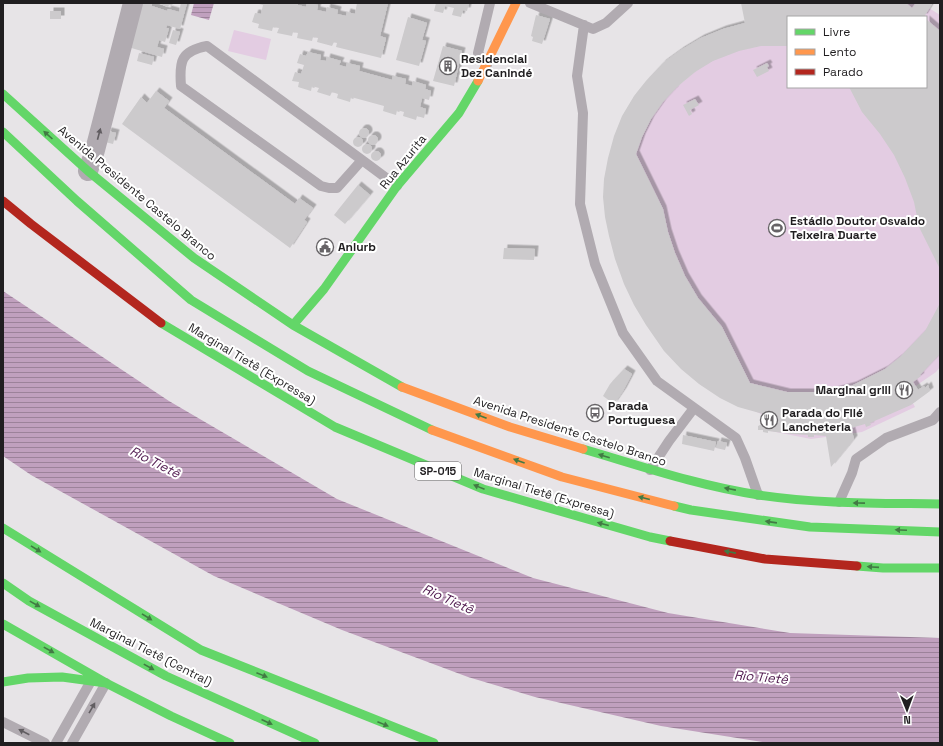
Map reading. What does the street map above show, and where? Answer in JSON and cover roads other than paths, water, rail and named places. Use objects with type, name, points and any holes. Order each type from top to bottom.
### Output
[{"type":"main road","name":"Rua Azurita","points":[[293,325],[324,288],[397,186],[458,113],[487,65],[516,3]]},
{"type":"main road","name":"Avenida Presidente Castelo Branco","points":[[3,94],[88,171],[194,258],[293,325],[400,386],[510,427],[689,481],[758,495],[819,502],[940,504]]},
{"type":"main road","points":[[3,132],[83,206],[191,300],[308,371],[428,428],[562,477],[691,510],[810,527],[940,532]]},
{"type":"main road","name":"Marginal Tietê (Expressa)","points":[[3,201],[30,224],[167,327],[180,335],[335,428],[484,490],[650,537],[765,559],[883,568],[940,568]]},
{"type":"main road","points":[[3,528],[201,650],[434,743]]},
{"type":"main road","name":"Marginal Tietê (Central)","points":[[3,583],[29,601],[166,676],[316,743]]},
{"type":"main road","points":[[3,624],[106,683],[171,716],[230,743]]},
{"type":"main road","points":[[3,682],[28,678],[62,677],[106,683]]},
{"type":"main road","points":[[171,716],[207,743]]},
{"type":"street","points":[[88,171],[95,150],[133,3]]},
{"type":"lane","points":[[487,65],[478,53],[490,3]]},
{"type":"lane","points":[[530,3],[592,29],[606,22],[628,3]]},
{"type":"lane","points":[[584,25],[578,76],[583,113],[580,204],[595,264],[623,333],[657,381],[736,438],[758,495]]},
{"type":"lane","points":[[362,160],[337,188],[321,186],[181,86],[181,62],[191,50],[207,46],[362,160],[397,186]]},
{"type":"lane","points":[[650,470],[694,408]]},
{"type":"lane","points":[[839,502],[852,473],[856,459],[886,438],[933,420],[940,412]]},
{"type":"lane","points":[[56,743],[91,681]]},
{"type":"lane","points":[[72,743],[106,683]]},
{"type":"lane","points":[[3,722],[44,743]]},
{"type":"water","points":[[194,3],[214,3],[209,20],[191,15]]},
{"type":"water","name":"Rio Tietê","points":[[3,291],[169,401],[337,499],[533,578],[668,613],[790,633],[940,638],[940,743],[769,743],[661,726],[535,697],[468,677],[342,630],[214,576],[31,475],[3,456]]},
{"type":"place","name":"Residencial Dez Canindé","points":[[448,66]]},
{"type":"place","name":"Estádio Doutor Osvaldo Teixeira Duarte","points":[[777,228]]},
{"type":"place","name":"Anlurb","points":[[325,247]]},
{"type":"place","name":"Marginal grill","points":[[904,390]]},
{"type":"place","name":"Parada Portuguesa","points":[[595,413]]},
{"type":"place","name":"Parada do Filé Lancheteria","points":[[769,420]]}]
